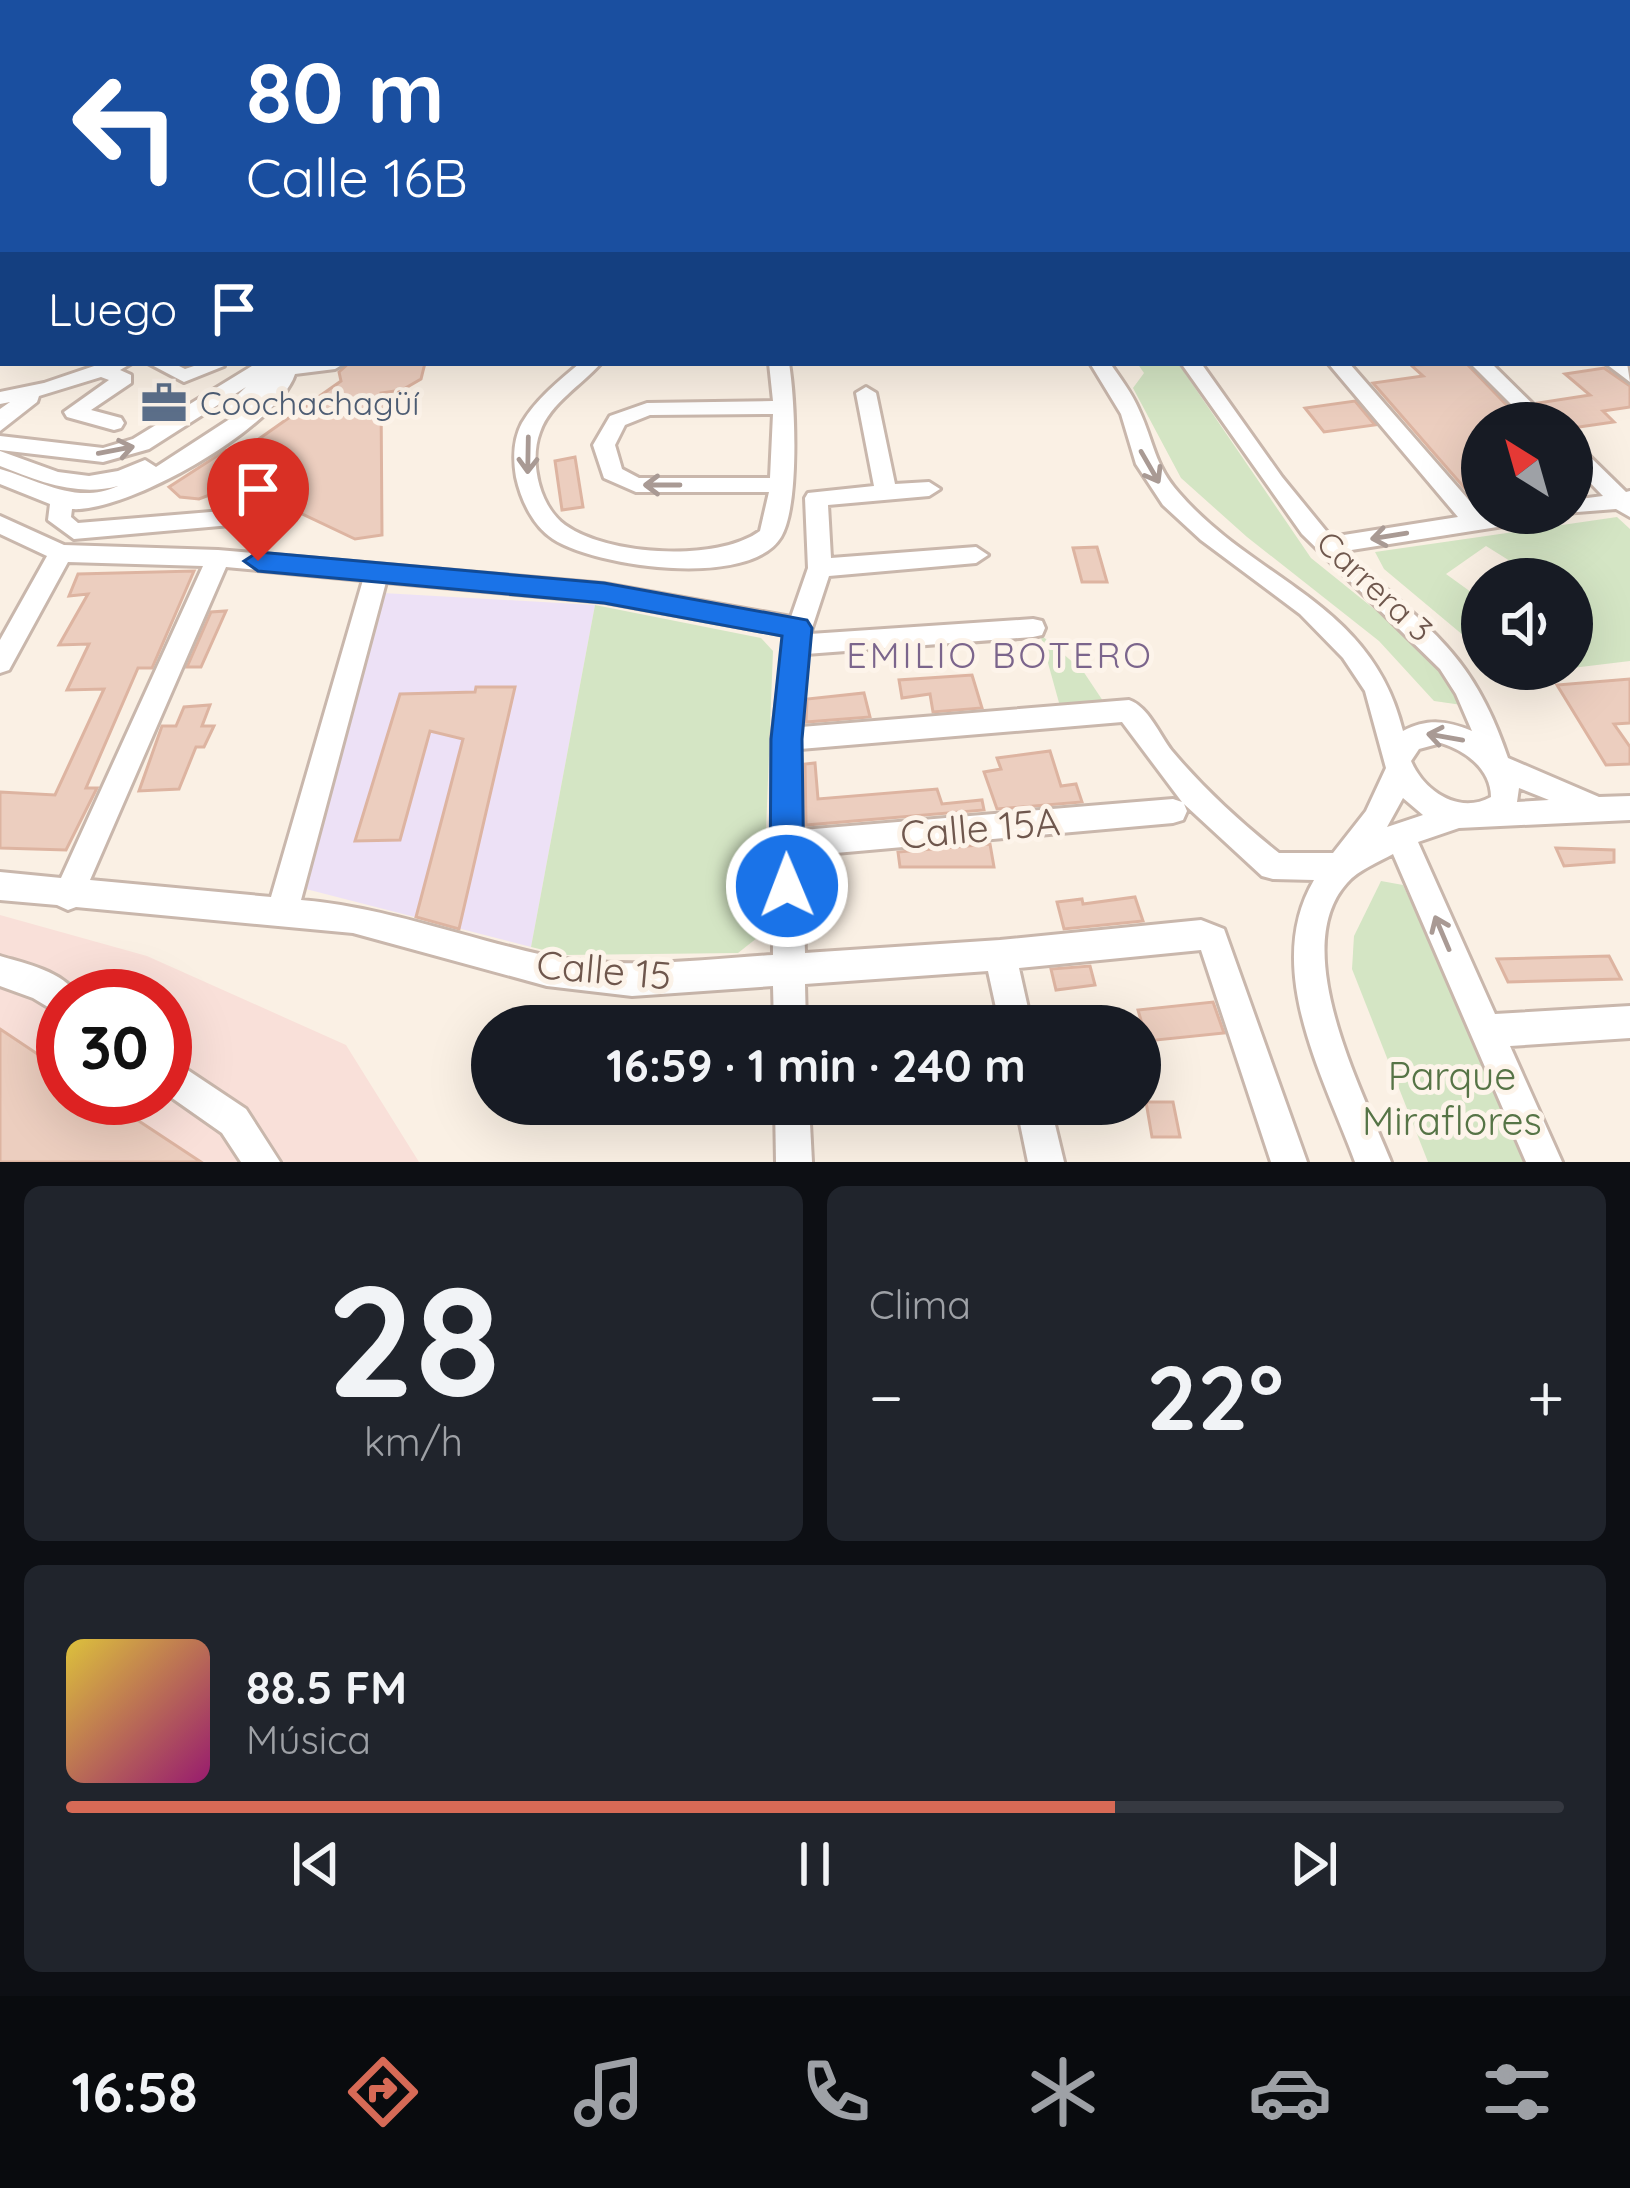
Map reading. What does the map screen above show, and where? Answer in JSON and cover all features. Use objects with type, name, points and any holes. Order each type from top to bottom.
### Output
[{"type":"street","points":[[164,366],[184,376],[214,366]]},
{"type":"street","points":[[0,441],[103,455],[141,444],[273,366]]},
{"type":"street","points":[[0,458],[80,486],[130,475],[198,436],[253,394],[274,366]]},
{"type":"street","points":[[0,476],[62,501],[100,501],[138,489],[258,407],[281,386],[275,366]]},
{"type":"street","points":[[588,366],[530,426],[524,460],[535,502],[559,532],[607,548],[688,562],[741,556],[770,537],[779,512],[778,366]]},
{"type":"street","points":[[1102,366],[1131,413],[1153,476],[1184,513],[1320,613],[1372,677],[1387,710],[1399,763],[1428,803],[1467,817],[1616,809]]},
{"type":"street","name":"Carrera 3","points":[[1193,366],[1325,546],[1443,651],[1482,713],[1497,764]]},
{"type":"street","points":[[1341,366],[1461,506]]},
{"type":"street","points":[[1483,366],[1520,402]]},
{"type":"street","points":[[0,398],[114,367],[124,379],[74,412],[114,423]]},
{"type":"street","points":[[0,424],[20,403],[48,388]]},
{"type":"street","points":[[866,393],[886,493]]},
{"type":"street","points":[[779,485],[636,485],[612,473],[604,445],[617,421],[647,409],[781,406]]},
{"type":"street","points":[[1593,471],[1627,502]]},
{"type":"street","points":[[789,1005],[786,739],[796,636],[820,568],[816,498],[929,489]]},
{"type":"street","points":[[62,501],[59,520],[74,531],[223,519]]},
{"type":"street","points":[[1593,506],[1627,502]]},
{"type":"street","points":[[0,524],[61,553],[218,558],[604,593],[796,636],[1033,628]]},
{"type":"street","points":[[1325,546],[1461,524]]},
{"type":"street","points":[[0,554],[23,535]]},
{"type":"street","points":[[0,663],[61,553]]},
{"type":"street","points":[[820,568],[976,555]]},
{"type":"street","points":[[68,896],[218,558]]},
{"type":"street","points":[[282,913],[377,571]]},
{"type":"street","points":[[786,739],[1129,711],[1151,750],[1273,866],[1343,867],[1400,835],[1502,806],[1506,781],[1497,764]]},
{"type":"street","points":[[1373,1162],[1308,979],[1306,932],[1321,895],[1380,819],[1404,743],[1417,734],[1458,736],[1497,764],[1616,809]]},
{"type":"street","name":"Calle 15A","points":[[786,844],[1173,811]]},
{"type":"street","points":[[1400,835],[1544,1162]]},
{"type":"street","name":"Calle 15","points":[[0,886],[68,896],[353,919],[548,970],[632,980],[1000,955],[1202,935],[1214,939],[1289,1162]]},
{"type":"street","points":[[1000,955],[1011,1005]]},
{"type":"street","points":[[0,971],[36,984]]},
{"type":"street","points":[[1484,1031],[1630,1022]]},
{"type":"street","points":[[192,1091],[234,1121],[262,1162]]},
{"type":"street","points":[[793,1125],[794,1162]]},
{"type":"street","points":[[1038,1125],[1046,1162]]},
{"type":"shaded area","points":[[383,593],[595,605],[531,947],[302,888]]},
{"type":"shaded area","points":[[0,915],[147,956],[176,969],[36,969],[36,1125],[192,1125],[192,976],[346,1045],[419,1162],[0,1162]]},
{"type":"green space","points":[[1139,366],[1180,366],[1311,558],[1440,662],[1462,705],[1434,701],[1379,641],[1247,537],[1181,478],[1133,388],[1144,373]]},
{"type":"green space","points":[[1617,517],[1630,529],[1630,661],[1593,665],[1593,558],[1505,558],[1486,546],[1461,558],[1461,564],[1446,574],[1461,585],[1461,633],[1384,569],[1375,552],[1499,534],[1593,534],[1593,520]]},
{"type":"green space","points":[[595,605],[761,638],[773,651],[762,934],[738,953],[564,955],[531,947]]},
{"type":"green space","points":[[1040,634],[1083,671],[1105,704],[1061,710]]},
{"type":"green space","name":"Parque Miraflores","points":[[1381,881],[1403,885],[1532,1162],[1428,1162],[1352,969],[1354,936]]},
{"type":"building","points":[[346,366],[424,366],[421,379],[402,390],[381,393],[382,535],[355,539],[239,484],[199,499],[180,497],[169,487],[226,450],[239,453],[341,381],[339,372]]},
{"type":"building","points":[[1412,366],[1469,366],[1504,402],[1461,402],[1461,484],[1373,383],[1423,376]]},
{"type":"building","points":[[1604,368],[1630,386],[1630,407],[1603,411],[1614,422],[1593,425],[1593,402],[1544,402],[1590,395],[1565,374]]},
{"type":"building","points":[[1355,401],[1375,425],[1324,432],[1305,408]]},
{"type":"building","points":[[575,457],[583,507],[562,510],[555,461]]},
{"type":"building","points":[[1097,547],[1107,582],[1082,582],[1073,548]]},
{"type":"building","points":[[194,571],[152,668],[138,668],[86,788],[97,788],[66,850],[0,848],[0,792],[55,795],[104,689],[67,690],[89,644],[59,645],[88,594],[69,596],[78,574]]},
{"type":"building","points":[[226,611],[201,667],[187,667],[211,612]]},
{"type":"building","points":[[972,675],[982,708],[933,712],[930,694],[902,698],[899,680]]},
{"type":"building","points":[[1630,679],[1630,723],[1614,724],[1630,747],[1630,764],[1606,765],[1560,690],[1593,690],[1593,682]]},
{"type":"building","points":[[476,687],[515,687],[459,929],[416,917],[463,739],[430,731],[400,840],[355,841],[400,694],[475,692]]},
{"type":"building","points":[[864,693],[870,717],[806,722],[807,699]]},
{"type":"building","points":[[210,705],[202,726],[214,726],[204,747],[196,747],[179,789],[139,791],[162,726],[176,726],[184,707]]},
{"type":"building","points":[[1050,751],[1061,786],[1076,784],[1082,802],[997,809],[984,772],[1001,769],[997,758]]},
{"type":"building","points":[[815,763],[818,799],[937,789],[942,804],[982,800],[984,810],[806,825],[805,764]]},
{"type":"building","points":[[990,844],[994,867],[900,867],[898,852]]},
{"type":"building","points":[[1556,848],[1614,850],[1614,862],[1564,866]]},
{"type":"building","points":[[1135,897],[1143,921],[1064,929],[1057,902],[1082,899],[1083,904]]},
{"type":"building","points":[[1609,956],[1621,979],[1508,982],[1497,959]]},
{"type":"building","points":[[1090,966],[1095,985],[1056,990],[1051,969]]},
{"type":"building","points":[[1213,1002],[1224,1033],[1161,1040],[1161,1008]]},
{"type":"building","points":[[0,1029],[36,1053],[36,1125],[145,1125],[201,1162],[0,1162]]},
{"type":"building","points":[[1161,1102],[1173,1102],[1180,1137],[1152,1137],[1150,1125],[1161,1125]]},
{"type":"place","name":"Coochachagüí","points":[[164,403]]},
{"type":"district","name":"EMILIO BOTERO","points":[[1000,655]]},
{"type":"route","points":[[258,561],[604,593],[797,628],[786,739],[787,886]]}]
